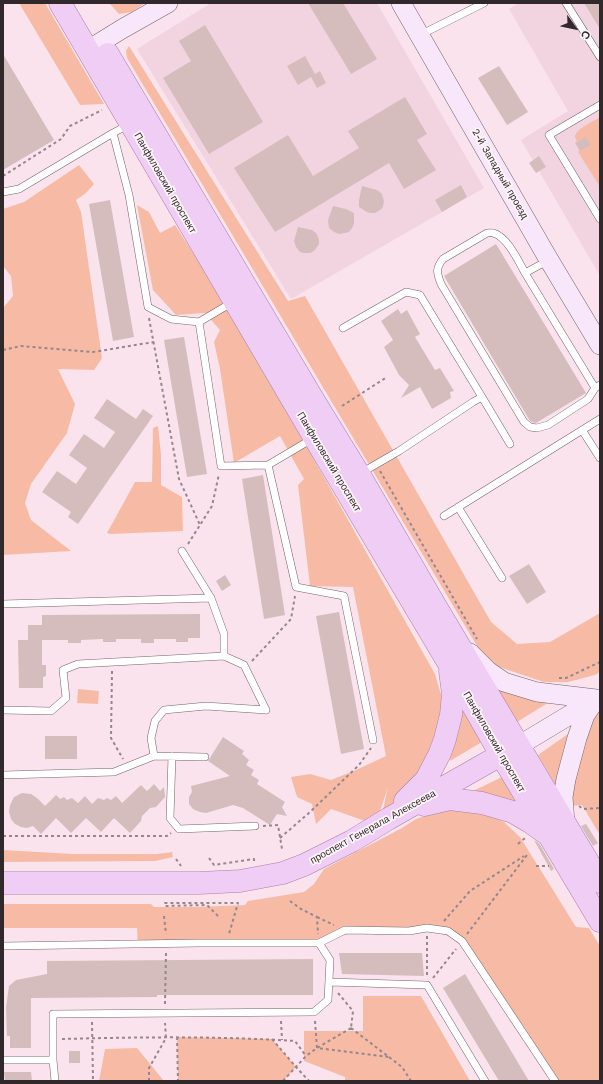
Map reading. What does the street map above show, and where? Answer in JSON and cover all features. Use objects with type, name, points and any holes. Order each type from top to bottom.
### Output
[{"type":"main road","name":"Панфиловский проспект","points":[[60,3],[95,46],[305,386],[367,469],[510,750],[547,831],[600,921]]},
{"type":"main road","name":"Панфиловский проспект","points":[[77,3],[95,46],[122,128],[234,301],[448,662],[510,750]]},
{"type":"main road","points":[[388,819],[426,780],[445,739],[451,715],[453,694],[448,662]]},
{"type":"main road","name":"проспект Генерала Алексеева","points":[[3,884],[199,883],[240,880],[283,872],[304,865],[352,841],[510,750]]},
{"type":"main road","points":[[388,819],[423,805],[450,799],[482,803],[513,812],[547,831]]},
{"type":"main road","name":"Панфиловский проспект","points":[[547,831],[600,882]]},
{"type":"street","points":[[95,46],[168,3]]},
{"type":"street","name":"2-й Западный проезд","points":[[401,3],[549,260],[600,345]]},
{"type":"street","points":[[435,605],[472,656],[488,671],[504,682],[537,692],[598,698]]},
{"type":"street","points":[[547,831],[563,797],[577,738],[585,715],[598,698]]},
{"type":"street","name":"проспект Генерала Алексеева","points":[[510,750],[598,698]]},
{"type":"lane","points":[[420,35],[484,3]]},
{"type":"lane","points":[[566,3],[600,57]]},
{"type":"lane","points":[[600,105],[550,135],[600,219]]},
{"type":"lane","points":[[3,192],[19,188],[122,128],[129,195],[148,308],[172,319],[199,322],[234,301]]},
{"type":"lane","points":[[493,232],[504,240],[525,273],[597,386],[588,399],[548,425],[537,428],[530,427],[524,422],[441,284],[437,273],[438,265],[443,259],[487,233],[493,232]]},
{"type":"lane","points":[[525,273],[549,260]]},
{"type":"lane","points":[[343,328],[406,292],[420,295],[510,444]]},
{"type":"lane","points":[[199,322],[221,466],[268,465],[314,437]]},
{"type":"lane","points":[[367,469],[399,452],[482,397]]},
{"type":"lane","points":[[444,516],[600,419]]},
{"type":"lane","points":[[582,430],[600,458]]},
{"type":"lane","points":[[268,465],[296,587],[344,596],[373,740]]},
{"type":"lane","points":[[458,507],[502,578]]},
{"type":"lane","points":[[182,551],[211,598],[224,634],[224,656]]},
{"type":"lane","points":[[3,604],[211,598]]},
{"type":"lane","points":[[3,710],[51,711],[66,698],[63,670],[78,664],[224,656],[244,665],[266,710],[206,706],[164,710],[155,721],[151,738],[154,756]]},
{"type":"lane","points":[[3,775],[114,772],[154,756],[205,757]]},
{"type":"lane","points":[[172,756],[170,818],[178,829],[255,826]]},
{"type":"lane","points":[[3,946],[319,943],[345,930],[409,930],[427,928],[448,931],[462,941],[555,1081]]},
{"type":"lane","points":[[55,1081],[53,1060],[53,1014],[314,1012],[328,1000],[330,960],[319,943]]},
{"type":"lane","points":[[329,982],[427,985],[485,1081]]},
{"type":"lane","points":[[3,1060],[53,1060]]},
{"type":"path","points":[[3,176],[61,139],[70,126],[102,110]]},
{"type":"path","points":[[148,308],[178,479],[200,526]]},
{"type":"path","points":[[3,350],[21,346],[93,352],[154,342]]},
{"type":"path","points":[[342,406],[388,377]]},
{"type":"path","points":[[182,551],[212,506],[221,466]]},
{"type":"path","points":[[367,469],[479,643]]},
{"type":"path","points":[[245,668],[290,619],[296,587]]},
{"type":"path","points":[[113,662],[111,738],[127,767]]},
{"type":"path","points":[[558,678],[566,678],[600,662]]},
{"type":"path","points":[[280,838],[310,812],[359,765],[371,748],[373,740]]},
{"type":"path","points":[[578,806],[583,809],[600,808]]},
{"type":"path","points":[[255,826],[278,825],[282,849]]},
{"type":"path","points":[[3,836],[167,836],[178,829]]},
{"type":"path","points":[[518,844],[547,831]]},
{"type":"path","points":[[427,985],[526,855],[470,891],[436,929]]},
{"type":"path","points":[[209,858],[214,865]]},
{"type":"path","points":[[176,859],[180,866]]},
{"type":"path","points":[[536,866],[551,866]]},
{"type":"path","points":[[290,901],[301,909],[345,930]]},
{"type":"path","points":[[218,916],[207,905],[165,906],[165,903],[238,903],[234,915]]},
{"type":"path","points":[[148,1081],[149,1068],[166,1038],[166,944],[164,916]]},
{"type":"path","points":[[317,917],[319,943]]},
{"type":"path","points":[[427,928],[427,985]]},
{"type":"path","points":[[329,982],[353,1010],[351,1028]]},
{"type":"path","points":[[281,1012],[282,1040]]},
{"type":"path","points":[[314,1012],[317,1048]]},
{"type":"path","points":[[92,1014],[93,1081]]},
{"type":"path","points":[[283,1081],[306,1056],[351,1028]]},
{"type":"path","points":[[351,1028],[402,1067],[411,1081]]},
{"type":"path","points":[[53,1040],[177,1037],[272,1039],[295,1041],[306,1056]]},
{"type":"path","points":[[177,1037],[178,1081]]},
{"type":"path","points":[[272,1039],[309,1081]]},
{"type":"path","points":[[317,1048],[389,1057]]},
{"type":"shaded area","points":[[19,3],[45,3],[104,104],[80,105]]},
{"type":"shaded area","points":[[109,3],[145,3],[132,12],[119,14]]},
{"type":"shaded area","points":[[211,3],[377,3],[484,188],[291,299],[137,49]]},
{"type":"shaded area","points":[[519,3],[600,3],[600,276],[521,140],[568,111],[509,9]]},
{"type":"shaded area","points":[[129,46],[288,301],[305,296],[491,622],[517,644],[550,642],[600,613],[600,672],[595,675],[568,682],[544,682],[496,666],[483,656],[127,58],[126,51]]},
{"type":"shaded area","points":[[600,117],[600,187],[578,152],[582,148],[575,137],[581,128]]},
{"type":"shaded area","points":[[79,165],[94,184],[86,193],[76,200],[81,212],[102,358],[94,370],[58,369],[75,404],[67,433],[31,484],[25,503],[31,520],[71,551],[3,555],[3,308],[13,296],[11,276],[3,266],[3,209],[24,202]]},
{"type":"shaded area","points":[[137,205],[149,212],[160,233],[175,225],[229,309],[435,674],[442,698],[440,720],[416,787],[383,810],[388,787],[380,811],[365,821],[331,809],[316,824],[312,804],[297,797],[291,777],[310,774],[331,780],[386,756],[353,587],[310,586],[298,485],[304,479],[280,436],[234,463],[220,369],[214,342],[220,330],[205,313],[176,315],[153,290]]},
{"type":"shaded area","points":[[158,426],[161,454],[161,485],[182,497],[183,531],[107,533],[135,482],[152,482],[153,428]]},
{"type":"shaded area","points":[[497,688],[551,701],[517,722]]},
{"type":"shaded area","points":[[78,689],[99,691],[98,704],[77,703]]},
{"type":"shaded area","points":[[463,708],[482,742],[450,761],[451,753]]},
{"type":"shaded area","points":[[600,710],[600,835],[582,805],[568,806],[587,730]]},
{"type":"shaded area","points":[[568,734],[555,784],[538,755]]},
{"type":"shaded area","points":[[502,777],[524,808],[473,791]]},
{"type":"shaded area","points":[[450,807],[478,811],[504,822],[520,837],[576,927],[589,928],[600,946],[600,1081],[554,1081],[462,941],[427,928],[361,930],[319,943],[138,944],[137,928],[3,928],[3,904],[151,904],[154,907],[197,907],[245,905],[248,901],[304,892],[314,884],[324,869],[402,828],[416,819]]},
{"type":"shaded area","points":[[3,850],[73,854],[157,854],[173,852],[173,857],[155,861],[3,862]]},
{"type":"shaded area","points":[[363,996],[421,996],[470,1081],[345,1081],[345,1077],[304,1061],[304,1031],[363,1031]]},
{"type":"shaded area","points":[[177,1037],[272,1039],[296,1067],[283,1081],[178,1081]]},
{"type":"shaded area","points":[[137,1048],[164,1081],[99,1081],[105,1049]]},
{"type":"building","points":[[308,3],[343,3],[377,59],[351,74]]},
{"type":"building","points":[[584,3],[600,3],[600,29]]},
{"type":"building","points":[[205,25],[263,122],[209,154],[163,78],[191,61],[179,41]]},
{"type":"building","points":[[3,54],[54,140],[3,170]]},
{"type":"building","points":[[305,56],[315,74],[320,71],[326,83],[317,88],[311,77],[298,85],[287,66]]},
{"type":"building","points":[[499,66],[528,112],[507,125],[478,78]]},
{"type":"building","points":[[405,97],[427,134],[417,140],[436,170],[404,189],[389,163],[275,232],[234,168],[288,135],[313,176],[359,148],[348,131]]},
{"type":"building","points":[[586,137],[591,145],[580,151],[575,143]]},
{"type":"building","points":[[539,156],[546,167],[536,173],[529,163]]},
{"type":"building","points":[[461,185],[467,197],[442,212],[435,200]]},
{"type":"building","points":[[362,186],[377,190],[382,194],[384,201],[383,207],[380,210],[375,213],[371,213],[359,207]]},
{"type":"building","points":[[110,200],[134,337],[113,341],[89,204]]},
{"type":"building","points":[[333,206],[346,209],[354,213],[354,224],[349,232],[339,234],[329,228],[328,220]]},
{"type":"building","points":[[298,227],[312,230],[317,234],[319,244],[314,251],[304,253],[300,252],[296,247],[294,241]]},
{"type":"building","points":[[496,244],[586,393],[536,423],[530,421],[444,276]]},
{"type":"building","points":[[398,309],[401,314],[407,310],[420,334],[415,337],[435,370],[440,368],[454,391],[450,392],[451,398],[432,409],[420,387],[401,398],[409,385],[399,375],[384,347],[393,340],[381,321]]},
{"type":"building","points":[[184,337],[207,474],[187,477],[164,340]]},
{"type":"building","points":[[107,399],[136,419],[143,409],[153,416],[78,524],[68,517],[71,512],[42,492],[57,471],[76,484],[87,468],[69,455],[84,434],[104,448],[115,432],[94,418]]},
{"type":"building","points":[[263,475],[285,615],[264,619],[242,479]]},
{"type":"building","points":[[529,564],[546,592],[527,604],[509,576]]},
{"type":"building","points":[[225,575],[231,585],[222,591],[216,581]]},
{"type":"building","points":[[339,612],[364,749],[341,754],[316,616]]},
{"type":"building","points":[[200,614],[200,638],[188,638],[188,642],[176,642],[176,639],[154,639],[154,643],[141,643],[141,639],[116,639],[116,642],[103,642],[103,639],[81,640],[81,643],[68,643],[68,640],[42,640],[42,665],[46,665],[46,676],[43,677],[43,688],[19,688],[18,640],[28,640],[28,625],[42,625],[42,615]]},
{"type":"building","points":[[45,736],[77,736],[77,759],[45,759]]},
{"type":"building","points":[[223,737],[244,751],[242,754],[249,760],[246,765],[254,770],[251,775],[259,780],[257,784],[285,802],[282,807],[287,816],[277,814],[270,825],[243,808],[233,805],[206,813],[193,809],[189,804],[189,797],[192,792],[191,786],[230,776],[208,761]]},
{"type":"building","points":[[154,784],[160,791],[164,787],[165,797],[156,807],[150,808],[142,816],[141,821],[130,833],[114,818],[101,832],[86,818],[71,833],[56,818],[41,834],[33,826],[27,828],[15,824],[11,819],[9,812],[10,805],[14,797],[22,793],[31,794],[45,806],[56,795],[60,799],[64,797],[67,800],[72,798],[78,803],[85,796],[92,804],[98,798],[104,800],[107,798],[111,800],[116,796],[122,803],[141,785],[147,791]]},
{"type":"building","points":[[586,824],[598,843],[593,846],[581,826]]},
{"type":"building","points":[[534,840],[539,843],[554,869],[551,871]]},
{"type":"building","points":[[339,953],[422,953],[424,976],[342,974]]},
{"type":"building","points":[[313,959],[313,995],[157,995],[157,997],[31,998],[31,1048],[10,1048],[10,1036],[7,1036],[6,1008],[9,986],[16,980],[47,974],[47,961]]},
{"type":"building","points":[[465,974],[529,1081],[499,1081],[443,988]]},
{"type":"building","points":[[69,1051],[80,1051],[80,1063],[69,1063]]},
{"type":"building","points":[[4,1072],[31,1072],[32,1081],[5,1081]]}]
